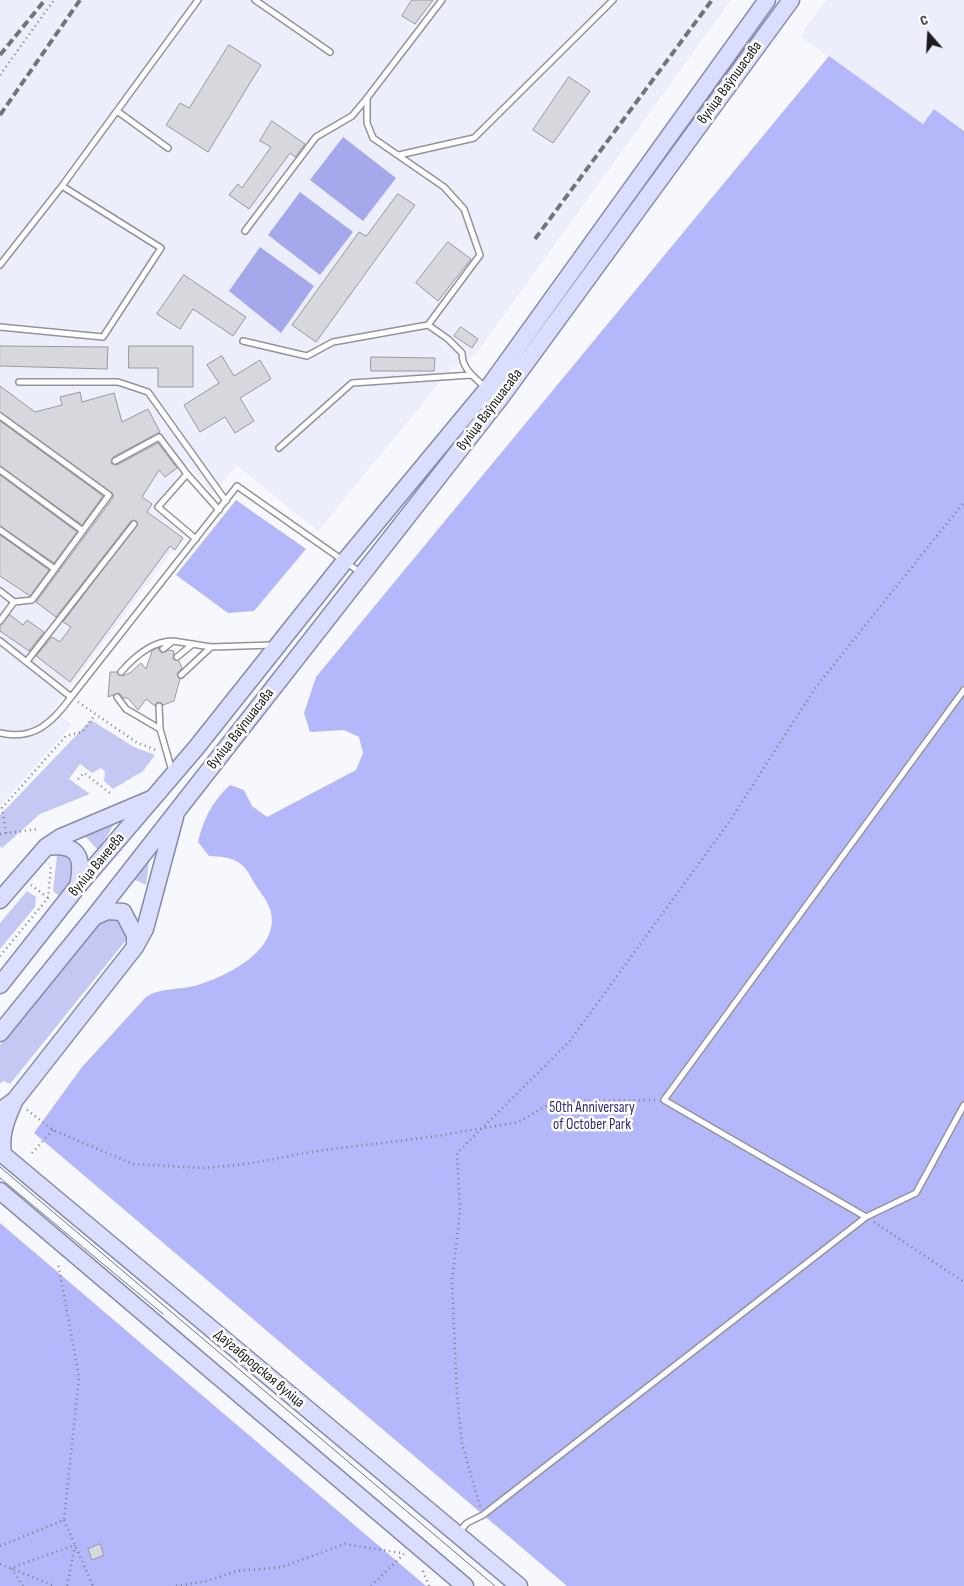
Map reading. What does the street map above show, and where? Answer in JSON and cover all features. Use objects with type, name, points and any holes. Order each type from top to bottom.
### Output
[{"type":"main road","name":"вуліца Ваўпшасава","points":[[177,810],[362,574],[494,392],[767,0]]},
{"type":"main road","name":"вуліца Ваўпшасава","points":[[196,748],[344,562],[494,392],[791,0]]},
{"type":"main road","name":"вуліца Ванеева","points":[[0,985],[78,886],[196,748]]},
{"type":"main road","points":[[0,900],[46,855],[61,837],[155,797]]},
{"type":"main road","name":"вуліца Ванеева","points":[[0,1033],[94,918],[177,810]]},
{"type":"main road","points":[[1,1153],[4,1126],[135,947],[145,929],[177,810]]},
{"type":"main road","points":[[46,855],[58,846],[70,848],[76,853],[82,865],[78,886]]},
{"type":"main road","points":[[94,918],[107,911],[122,912],[132,926],[135,935],[135,947]]},
{"type":"main road","points":[[0,1112],[20,1105]]},
{"type":"main road","name":"Даўгабродская вуліца","points":[[1,1153],[519,1586]]},
{"type":"main road","points":[[0,1191],[465,1586]]},
{"type":"lane","points":[[0,265],[62,186],[198,0]]},
{"type":"lane","points":[[255,0],[330,52]]},
{"type":"lane","points":[[245,231],[316,137],[352,116],[442,0]]},
{"type":"lane","points":[[399,155],[474,138],[613,0]]},
{"type":"lane","points":[[243,341],[306,356],[333,342],[428,325],[480,255],[464,209],[444,187],[374,138],[368,123],[367,98]]},
{"type":"lane","points":[[117,111],[168,148]]},
{"type":"lane","points":[[0,327],[103,337],[161,248],[62,186]]},
{"type":"lane","points":[[428,325],[448,339],[462,353],[462,362],[471,376],[494,392]]},
{"type":"lane","points":[[279,448],[352,383],[471,376]]},
{"type":"lane","points":[[19,382],[118,382],[148,392],[226,501]]},
{"type":"lane","points":[[0,416],[109,496],[32,600],[14,602],[0,591]]},
{"type":"lane","points":[[115,461],[160,437],[186,474],[219,510]]},
{"type":"lane","points":[[0,470],[83,531]]},
{"type":"lane","points":[[186,474],[158,507],[196,539]]},
{"type":"lane","points":[[0,733],[14,736],[44,728],[59,714],[237,486],[362,574]]},
{"type":"lane","points":[[28,661],[134,524]]},
{"type":"lane","points":[[0,530],[55,569]]},
{"type":"lane","points":[[0,621],[14,602]]},
{"type":"lane","points":[[121,672],[139,653],[166,641],[211,647],[278,644]]},
{"type":"lane","points":[[163,649],[173,641]]},
{"type":"lane","points":[[0,642],[28,661],[72,697]]},
{"type":"lane","points":[[177,657],[193,644]]},
{"type":"lane","points":[[181,675],[211,647]]},
{"type":"lane","points":[[866,1217],[664,1100],[964,690]]},
{"type":"lane","points":[[117,697],[126,710],[160,729]]},
{"type":"lane","points":[[159,706],[160,729],[173,775]]},
{"type":"lane","points":[[456,1535],[467,1523],[482,1515],[866,1217],[916,1194],[964,1105]]},
{"type":"path","points":[[0,75],[54,0]]},
{"type":"path","points":[[482,1515],[462,1444],[452,1282],[460,1211],[458,1153],[569,1042],[727,824],[816,688],[964,502]]},
{"type":"path","points":[[72,697],[136,742],[164,754]]},
{"type":"path","points":[[6,833],[2,808],[66,736],[82,732],[95,715]]},
{"type":"path","points":[[78,779],[84,772],[110,793]]},
{"type":"path","points":[[0,834],[38,829]]},
{"type":"path","points":[[0,956],[48,898],[51,866],[46,855]]},
{"type":"path","points":[[29,883],[48,898]]},
{"type":"path","points":[[20,1105],[53,1130],[133,1164],[202,1168],[247,1164],[316,1151],[380,1144],[519,1122],[554,1101],[664,1100]]},
{"type":"path","points":[[32,1153],[53,1130]]},
{"type":"path","points":[[866,1217],[964,1282]]},
{"type":"path","points":[[58,1263],[79,1377],[64,1520],[92,1586]]},
{"type":"path","points":[[0,1546],[64,1520]]},
{"type":"path","points":[[176,1586],[207,1580],[237,1570],[282,1567],[345,1544],[405,1553],[371,1586]]},
{"type":"path","points":[[11,1568],[75,1545]]},
{"type":"path","points":[[66,1586],[75,1545]]},
{"type":"path","points":[[0,1564],[55,1586]]},
{"type":"path","points":[[422,1567],[429,1586]]},
{"type":"path","points":[[11,1568],[23,1586]]},
{"type":"shaded area","points":[[0,0],[731,0],[476,354],[451,369],[318,531],[237,466],[212,493],[188,464],[154,509],[185,534],[53,710],[72,725],[0,806]]},
{"type":"shaded area","points":[[826,0],[964,0],[964,131],[935,109],[923,124],[800,36]]},
{"type":"shaded area","points":[[343,137],[396,178],[363,221],[310,180]]},
{"type":"shaded area","points":[[300,192],[353,232],[320,275],[268,235]]},
{"type":"shaded area","points":[[260,247],[314,286],[281,333],[229,291]]},
{"type":"shaded area","points":[[91,720],[134,747],[155,755],[143,771],[113,789],[104,781],[105,772],[101,768],[92,773],[80,764],[69,779],[90,794],[40,814],[2,848],[0,846],[0,815]]},
{"type":"shaded area","points":[[115,823],[98,850],[84,835]]},
{"type":"shaded area","points":[[150,854],[146,885],[131,878]]},
{"type":"shaded area","points":[[57,855],[69,857],[77,866],[74,877],[59,896],[53,891]]},
{"type":"shaded area","points":[[27,891],[36,897],[35,907],[0,949],[0,923]]},
{"type":"shaded area","points":[[115,918],[125,926],[127,939],[10,1084],[3,1081],[0,1084],[0,1045],[101,920]]},
{"type":"green space","name":"50th Anniversary of October Park","points":[[829,56],[923,124],[934,109],[964,131],[964,1586],[567,1586],[34,1133],[82,1067],[146,997],[163,991],[206,982],[235,969],[260,949],[268,937],[272,924],[267,902],[240,863],[230,858],[209,856],[198,842],[203,825],[214,804],[230,785],[244,790],[252,806],[267,817],[356,770],[363,753],[359,737],[344,730],[310,732],[304,713],[316,677]]},
{"type":"green space","points":[[236,500],[306,549],[254,611],[228,613],[176,575]]},
{"type":"green space","points":[[0,1223],[426,1586],[0,1586]]},
{"type":"building","points":[[412,0],[433,0],[415,24],[402,16]]},
{"type":"building","points":[[229,45],[261,65],[208,152],[166,125],[180,103],[189,108]]},
{"type":"building","points":[[569,77],[590,91],[553,143],[533,130]]},
{"type":"building","points":[[272,121],[305,144],[295,157],[290,153],[249,209],[229,195],[238,184],[242,188],[271,147],[260,141]]},
{"type":"building","points":[[398,194],[415,205],[316,342],[292,325],[359,232],[366,236]]},
{"type":"building","points":[[448,242],[471,259],[438,301],[416,283]]},
{"type":"building","points":[[184,275],[246,317],[233,336],[193,309],[180,329],[157,314]]},
{"type":"building","points":[[461,327],[478,339],[472,348],[454,336]]},
{"type":"building","points":[[0,346],[108,347],[107,369],[0,366]]},
{"type":"building","points":[[129,346],[193,346],[193,387],[158,387],[158,368],[129,368]]},
{"type":"building","points":[[222,356],[234,376],[260,360],[271,379],[240,398],[254,421],[235,433],[225,417],[200,432],[184,405],[219,383],[207,365]]},
{"type":"building","points":[[371,357],[435,358],[434,371],[371,371]]},
{"type":"building","points":[[0,386],[35,412],[62,405],[60,397],[80,392],[82,402],[114,393],[122,422],[148,409],[160,432],[113,457],[111,463],[117,465],[158,443],[177,468],[165,477],[159,470],[142,497],[152,504],[147,512],[183,538],[175,550],[170,546],[70,682],[36,656],[52,637],[60,642],[71,627],[63,622],[138,523],[135,520],[131,521],[56,617],[36,602],[113,498],[113,494],[0,412]]},
{"type":"building","points":[[0,421],[103,496],[82,525],[0,466]]},
{"type":"building","points":[[0,475],[77,532],[54,563],[0,526]]},
{"type":"building","points":[[0,535],[49,570],[30,596],[0,576]]},
{"type":"building","points":[[10,615],[23,625],[27,620],[44,632],[29,651],[0,631],[0,625]]},
{"type":"building","points":[[158,648],[162,653],[169,650],[174,651],[173,659],[179,661],[182,668],[177,674],[180,679],[174,701],[163,705],[158,702],[155,706],[146,699],[138,710],[128,698],[123,698],[119,693],[108,697],[110,672],[117,672],[122,676],[130,673],[141,663],[146,669],[152,651]]},
{"type":"building","points":[[100,1544],[104,1555],[92,1560],[88,1549]]},
{"type":"tram line","points":[[0,1167],[495,1586]]},
{"type":"tram line","points":[[0,1178],[163,1314]]},
{"type":"railway","points":[[0,55],[45,0]]},
{"type":"railway","points":[[0,115],[80,0]]},
{"type":"railway","points":[[535,239],[712,0]]}]
